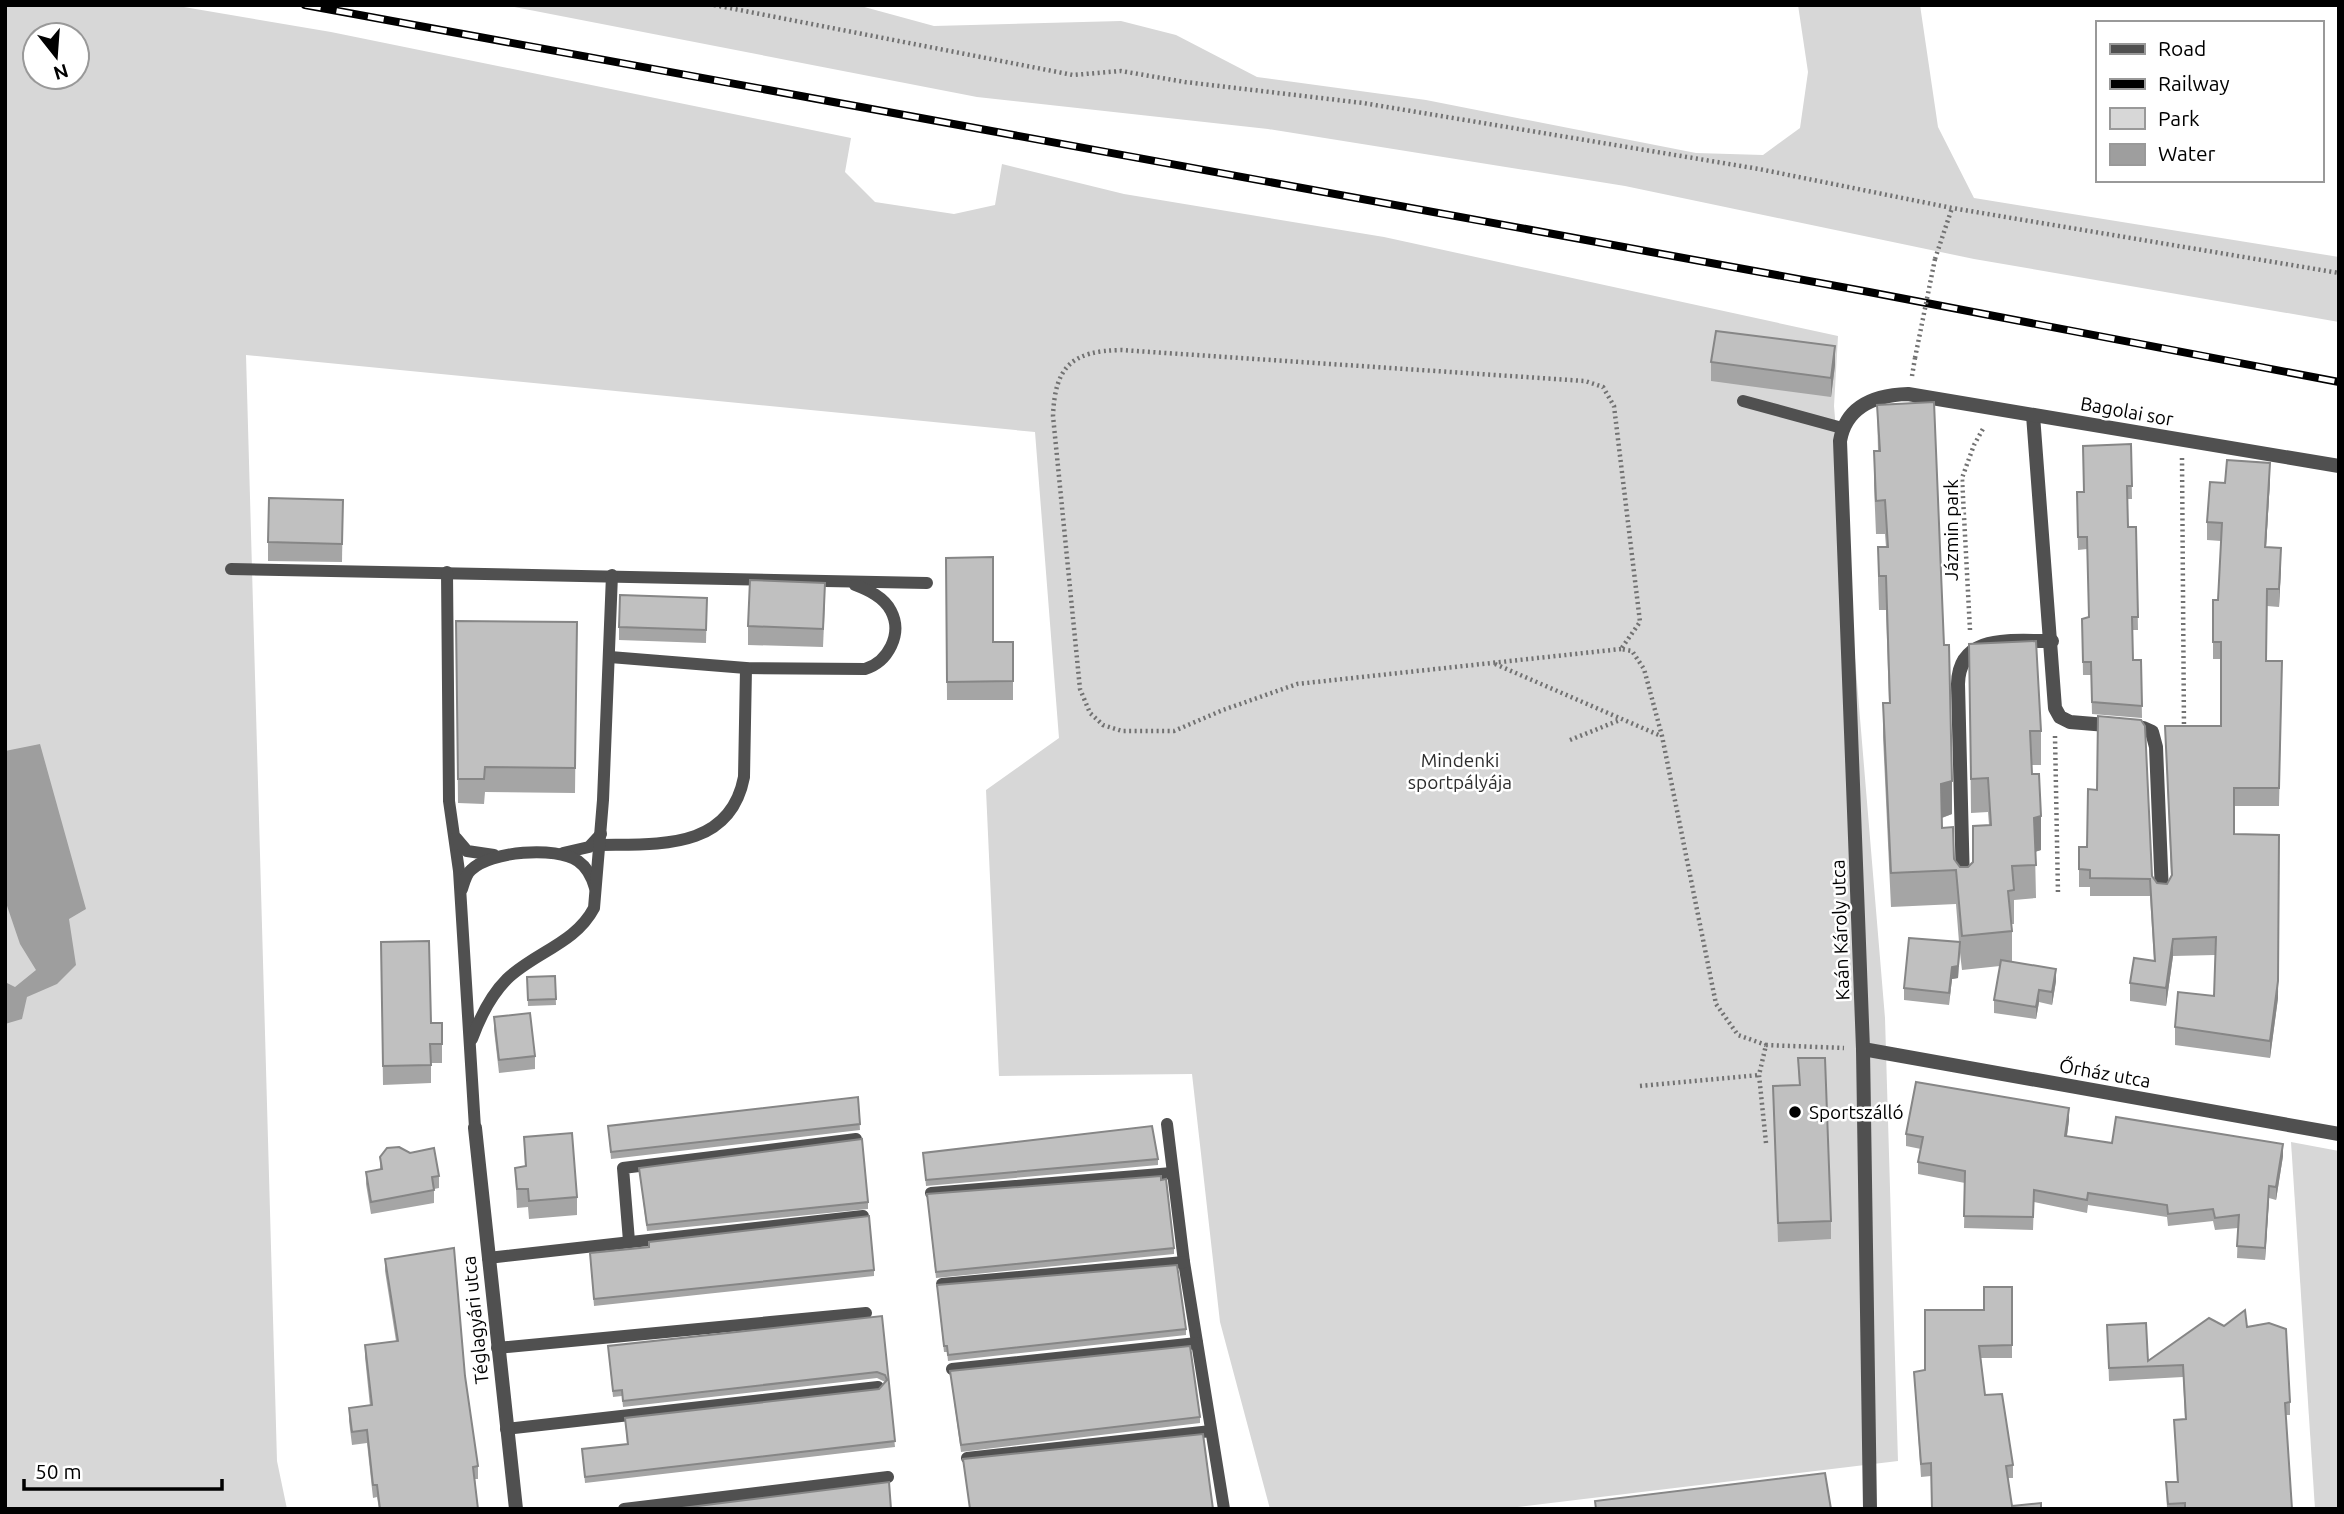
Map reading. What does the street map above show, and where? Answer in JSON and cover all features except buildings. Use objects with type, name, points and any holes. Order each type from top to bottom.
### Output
[{"type":"street","name":"Bagolai sor","points":[[1842,428],[1856,410],[1876,397],[1908,394],[2339,466]]},
{"type":"street","points":[[2034,415],[2055,708],[2060,717],[2070,722],[2143,728],[2152,732],[2156,747],[2162,893]]},
{"type":"street","name":"Kaán Károly utca","points":[[1842,428],[1840,441],[1863,1049],[1870,1509]]},
{"type":"street","points":[[1964,892],[1958,676],[1964,660],[1984,643],[2052,641]]},
{"type":"street","name":"Őrház utca","points":[[1863,1049],[2339,1134]]},
{"type":"street","name":"Téglagyári utca","points":[[475,1128],[516,1509]]},
{"type":"lane","points":[[1743,401],[1842,428]]},
{"type":"lane","points":[[231,569],[927,583]]},
{"type":"lane","points":[[447,572],[449,801],[461,892],[475,1128]]},
{"type":"lane","points":[[470,1043],[481,1015],[508,978],[571,936],[587,921],[597,895],[612,575]]},
{"type":"lane","points":[[610,657],[746,668],[864,669],[876,666],[895,640],[891,610],[879,597],[845,581]]},
{"type":"lane","points":[[453,833],[467,850],[501,855],[557,853],[590,847],[601,839],[679,842],[697,837],[728,814],[741,795],[744,777],[746,668]]},
{"type":"lane","points":[[557,853],[576,860],[591,873],[597,895]]},
{"type":"lane","points":[[461,892],[469,871],[484,860],[501,855]]},
{"type":"lane","points":[[1167,1124],[1184,1262],[1224,1509]]},
{"type":"lane","points":[[629,1241],[624,1168],[856,1139]]},
{"type":"lane","points":[[931,1194],[1172,1173]]},
{"type":"lane","points":[[488,1258],[863,1216]]},
{"type":"lane","points":[[942,1283],[1184,1262]]},
{"type":"lane","points":[[497,1348],[866,1313]]},
{"type":"lane","points":[[953,1369],[1197,1343]]},
{"type":"lane","points":[[506,1429],[878,1387]]},
{"type":"lane","points":[[967,1458],[1211,1430]]},
{"type":"lane","points":[[624,1509],[888,1477]]},
{"type":"path","points":[[714,5],[1073,75],[1121,71],[1185,82],[1363,103],[1759,169],[1952,208],[2339,274]]},
{"type":"path","points":[[1915,358],[1935,259],[1952,208]]},
{"type":"path","points":[[1620,649],[1640,622],[1616,414],[1611,396],[1603,387],[1585,381],[1121,350],[1093,353],[1065,365],[1057,380],[1054,415],[1080,690],[1090,713],[1103,725],[1122,731],[1174,731],[1223,710],[1297,684],[1620,649],[1632,651],[1644,669],[1662,736],[1716,1004],[1738,1035],[1766,1045],[1863,1049]]},
{"type":"path","name":"Jázmin park","points":[[1978,646],[1972,637],[1967,612],[1962,478],[1973,445],[1987,421]]},
{"type":"path","points":[[2182,440],[2184,732]]},
{"type":"path","points":[[1494,663],[1662,736]]},
{"type":"path","points":[[2055,708],[2058,894]]},
{"type":"path","points":[[1570,740],[1620,720]]},
{"type":"path","points":[[1766,1045],[1759,1075],[1766,1143]]},
{"type":"path","points":[[1640,1086],[1759,1075]]},
{"type":"green space","name":"Mindenki sportpályája","points":[[5,5],[172,5],[331,32],[851,138],[845,172],[875,202],[954,214],[995,205],[1002,164],[1124,194],[1384,237],[1838,336],[1834,406],[1885,1018],[1898,1461],[1501,1509],[1270,1509],[1220,1322],[1192,1074],[999,1076],[986,790],[1059,738],[1035,432],[246,355],[277,1461],[287,1509],[5,1509]]},
{"type":"green space","points":[[504,5],[857,5],[934,26],[1121,21],[1176,35],[1257,77],[1426,100],[1696,153],[1763,155],[1800,128],[1808,72],[1798,5],[1920,5],[1938,127],[1974,198],[2339,257],[2339,322],[1974,259],[1625,186],[1268,129],[977,97]]},
{"type":"green space","points":[[2291,1142],[2339,1151],[2339,1509],[2315,1509]]},
{"type":"water","points":[[40,744],[86,909],[69,919],[76,965],[57,984],[27,997],[22,1019],[5,1024],[5,982],[15,987],[36,970],[20,944],[5,900],[5,751]]},
{"type":"railway","points":[[305,5],[1869,292],[2339,382]]},
{"type":"place","name":"Sportszálló","points":[[1795,1112]]}]
